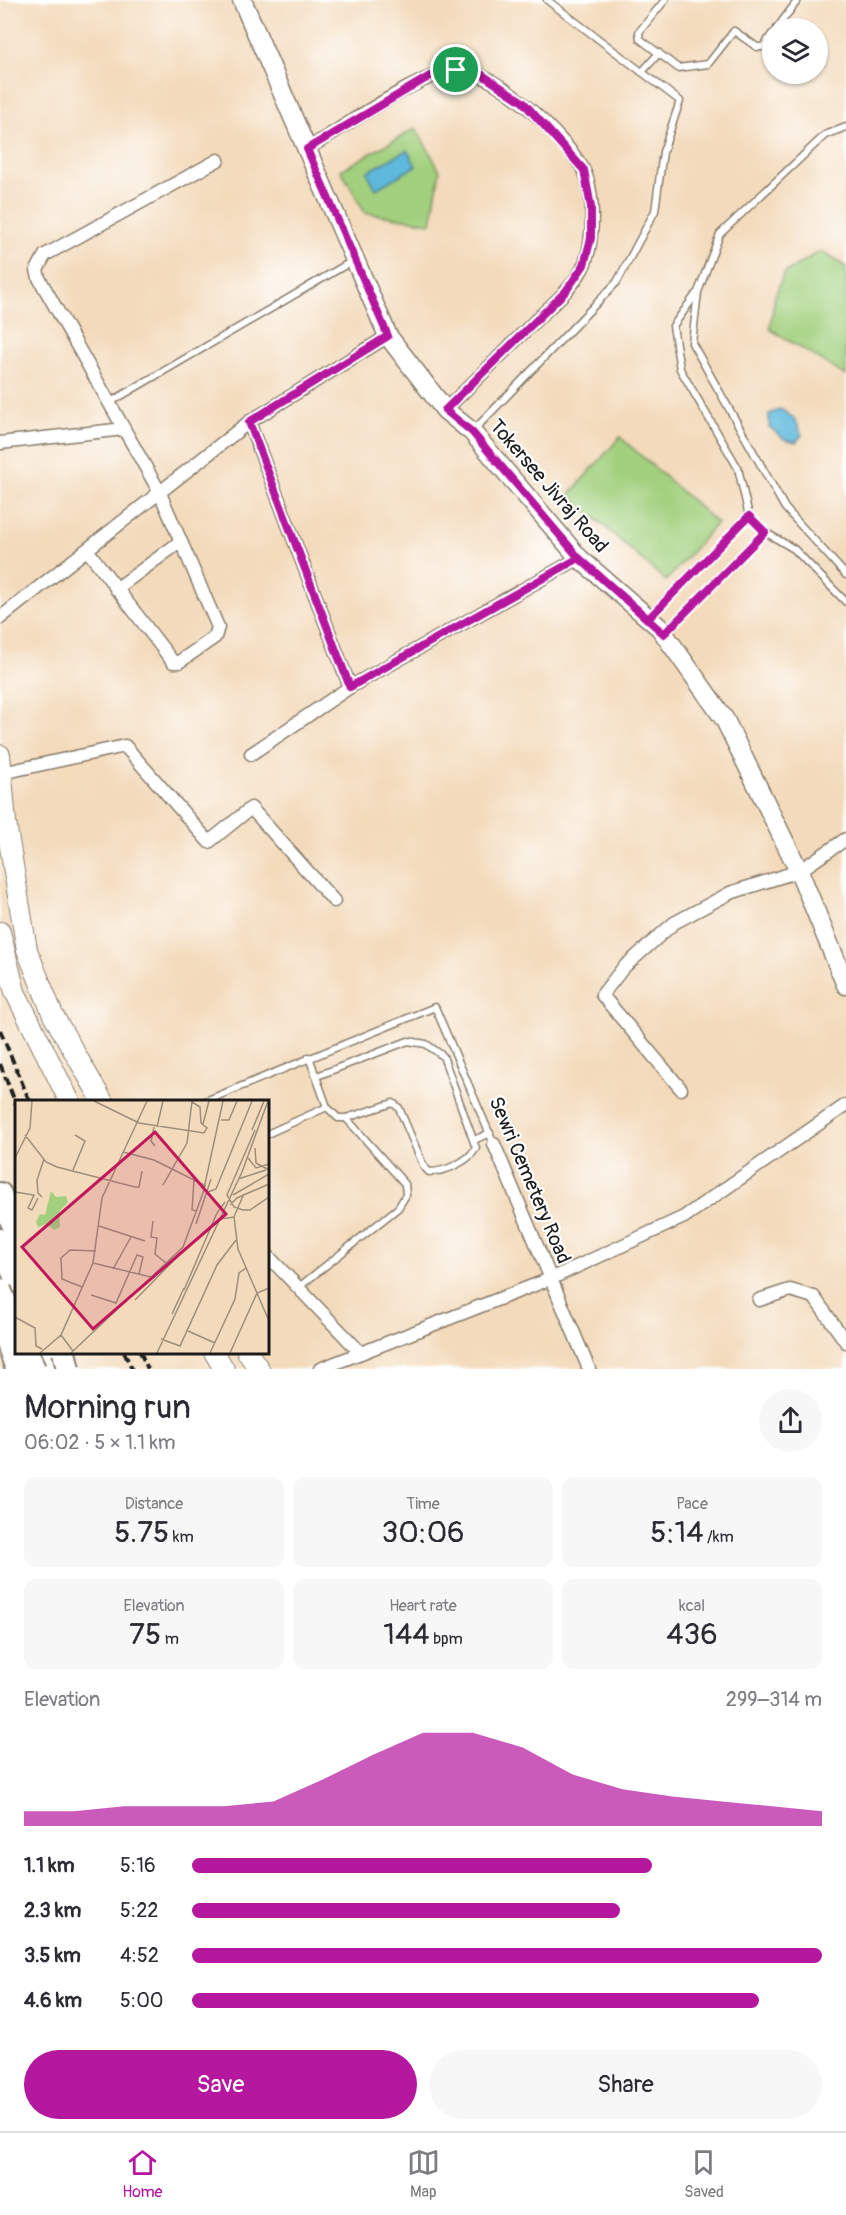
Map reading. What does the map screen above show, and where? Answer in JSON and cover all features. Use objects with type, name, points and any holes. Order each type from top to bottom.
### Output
[{"type":"highway","points":[[0,1194],[15,1229]]},
{"type":"highway","points":[[0,1240],[7,1290],[15,1324]]},
{"type":"highway","points":[[0,1321],[15,1339]]},
{"type":"highway","points":[[64,1354],[70,1369]]},
{"type":"highway","points":[[32,1360],[55,1369]]},
{"type":"main road","points":[[1,764],[7,868],[27,950],[53,1015],[102,1100]]},
{"type":"main road","points":[[0,932],[15,992],[69,1100]]},
{"type":"main road","points":[[249,1354],[259,1369]]},
{"type":"street","name":"Tokersee Jivraj Road","points":[[242,0],[388,336],[445,410],[472,432],[579,558],[664,634],[725,720],[799,871],[846,986]]},
{"type":"street","points":[[307,149],[430,76],[456,70],[481,74],[523,102],[584,170],[591,207],[591,238],[584,265],[566,291],[445,410]]},
{"type":"street","points":[[88,551],[173,662],[179,662],[215,637],[218,627],[159,491],[39,278],[37,270],[39,262],[45,255],[218,160]]},
{"type":"street","points":[[0,618],[249,422],[388,336]]},
{"type":"street","points":[[249,422],[350,687]]},
{"type":"street","points":[[0,443],[124,429]]},
{"type":"street","points":[[116,589],[180,542]]},
{"type":"street","points":[[251,754],[350,687],[579,558]]},
{"type":"street","points":[[1,764],[125,746],[209,842],[251,808],[334,901]]},
{"type":"street","points":[[681,1089],[602,995],[623,968],[674,923],[730,893],[799,871],[846,839]]},
{"type":"street","points":[[320,1369],[550,1279],[684,1217],[846,1105]]},
{"type":"street","name":"Sewri Cemetery Road","points":[[492,1139],[589,1369]]},
{"type":"street","points":[[0,1215],[15,1251]]},
{"type":"street","points":[[268,1256],[361,1353]]},
{"type":"street","points":[[7,1290],[15,1315]]},
{"type":"street","points":[[759,1300],[790,1290],[814,1296],[846,1342]]},
{"type":"lane","points":[[472,432],[617,282],[655,211],[663,152],[680,101],[547,0]]},
{"type":"lane","points":[[665,0],[639,32],[639,39],[678,68],[708,64],[734,31],[757,47],[762,47]]},
{"type":"lane","points":[[784,18],[798,0]]},
{"type":"lane","points":[[642,72],[659,53]]},
{"type":"lane","points":[[846,127],[825,135],[720,234],[698,292],[692,343],[785,508],[846,575]]},
{"type":"lane","points":[[109,403],[354,259]]},
{"type":"lane","points":[[698,292],[673,326],[680,369],[738,468],[749,516],[765,532],[794,549],[846,602]]},
{"type":"lane","points":[[648,619],[749,516]]},
{"type":"lane","points":[[664,634],[765,532]]},
{"type":"lane","name":"Sewri Cemetery Road","points":[[309,1057],[435,1007],[492,1139]]},
{"type":"lane","points":[[208,1100],[309,1057],[332,1115],[346,1118],[393,1103],[399,1108],[424,1167],[429,1172],[437,1172],[467,1160],[476,1148],[442,1056],[426,1044],[408,1041],[317,1076]]},
{"type":"lane","points":[[268,1134],[327,1107]]},
{"type":"lane","points":[[299,1287],[398,1208],[406,1195],[405,1184],[346,1118]]},
{"type":"lane","points":[[474,1140],[492,1139]]},
{"type":"green space","points":[[416,128],[440,171],[431,223],[365,213],[341,170]]},
{"type":"green space","points":[[821,251],[846,267],[846,376],[770,329],[775,296],[784,273]]},
{"type":"green space","points":[[620,437],[717,523],[666,581],[569,495]]},
{"type":"water","points":[[407,150],[416,166],[376,189],[367,172]]},
{"type":"water","points":[[781,409],[795,419],[802,435],[796,442],[784,439],[769,427],[769,414]]},
{"type":"railway","points":[[0,1030],[29,1100]]},
{"type":"railway","points":[[0,1064],[15,1102]]},
{"type":"railway","points":[[125,1354],[132,1369]]},
{"type":"railway","points":[[141,1354],[148,1369]]},
{"type":"route","points":[[456,70],[430,76],[307,149],[388,336],[249,422],[350,687],[579,558],[648,619],[749,516],[765,532],[664,634],[660,628],[648,619],[613,588],[579,558],[472,432],[445,410],[566,291],[584,265],[591,238],[591,207],[584,170],[523,102],[481,74],[456,70]]}]
